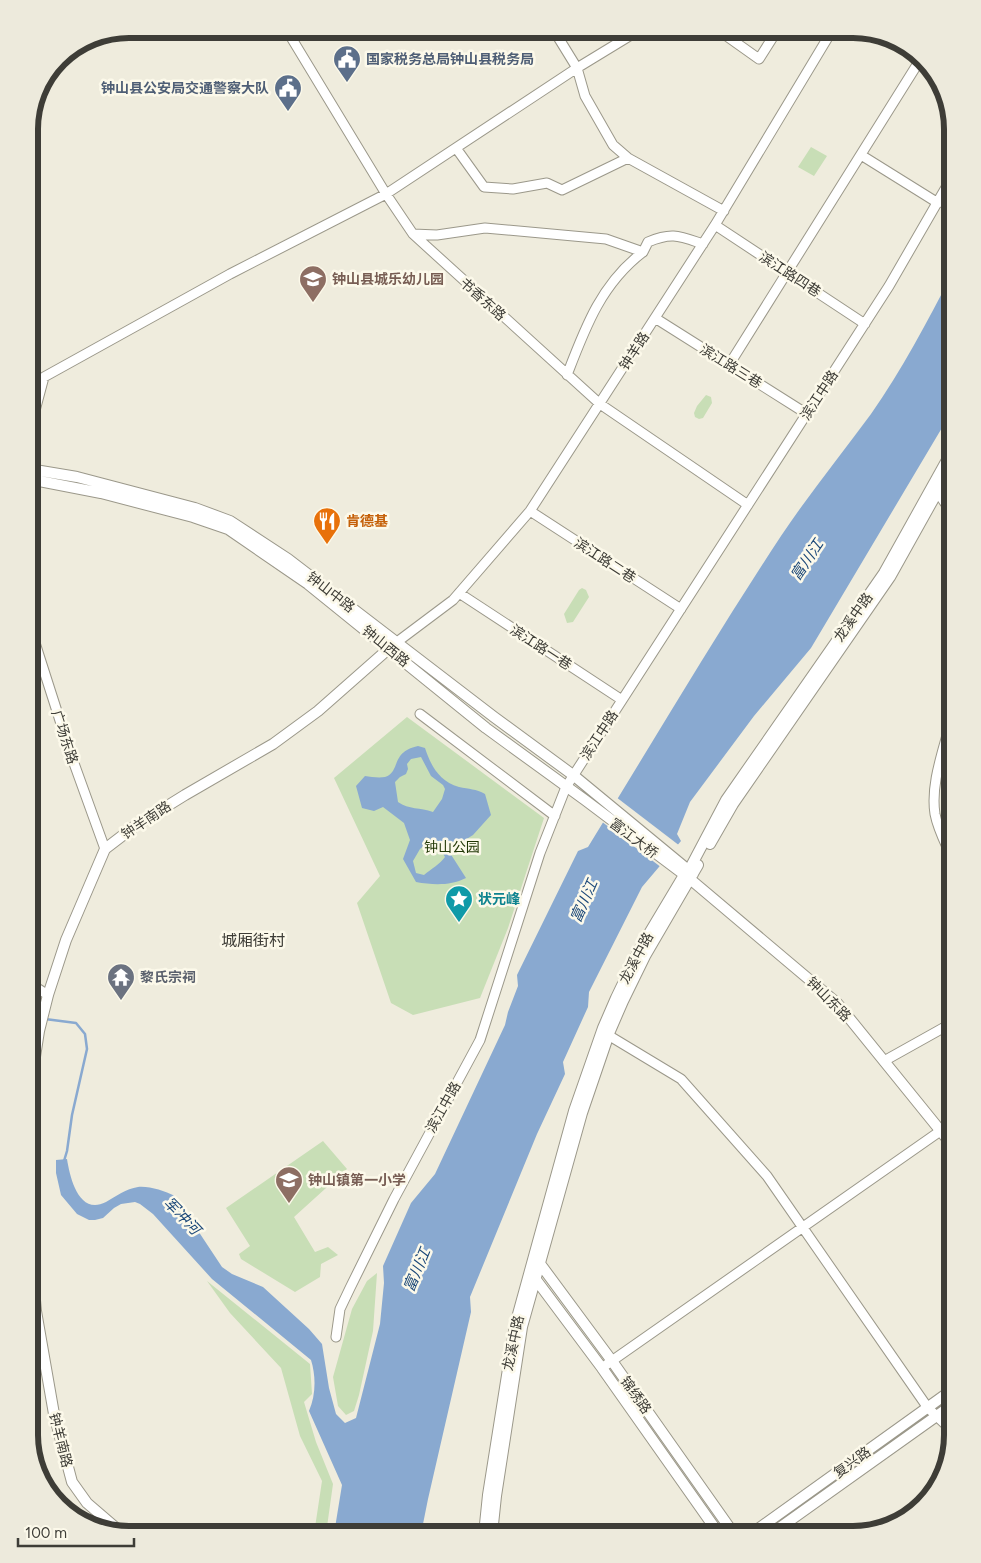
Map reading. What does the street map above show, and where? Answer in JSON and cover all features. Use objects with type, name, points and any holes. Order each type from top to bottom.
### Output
[{"type":"main road","name":"钟山中路","points":[[38,470],[78,477],[195,508],[230,520],[288,559],[393,646],[573,776],[595,794]]},
{"type":"main road","name":"龙溪中路","points":[[485,1525],[515,1325],[538,1261],[574,1111],[638,952],[733,804],[890,577],[944,470]]},
{"type":"main road","name":"龙溪中路","points":[[936,488],[944,477]]},
{"type":"main road","name":"钟山西路","points":[[38,481],[101,493],[193,517],[228,529],[393,646],[486,728],[585,800]]},
{"type":"main road","name":"钟羊南路","points":[[38,1036],[48,995],[66,940],[105,849],[135,826],[178,799],[273,744],[318,711],[393,646]]},
{"type":"main road","name":"富江大桥","points":[[595,794],[689,875]]},
{"type":"main road","name":"富江大桥","points":[[585,800],[689,875]]},
{"type":"main road","name":"钟山东路","points":[[689,875],[839,999],[944,1129]]},
{"type":"main road","name":"锦绣路","points":[[538,1261],[612,1361],[728,1526]]},
{"type":"main road","name":"龙溪中路","points":[[493,1526],[514,1374],[533,1276]]},
{"type":"main road","name":"锦绣路","points":[[533,1276],[602,1368],[713,1526]]},
{"type":"main road","name":"钟羊南路","points":[[38,1322],[54,1414],[72,1482],[87,1503],[112,1524]]},
{"type":"main road","name":"复兴路","points":[[762,1526],[944,1396]]},
{"type":"main road","name":"复兴路","points":[[782,1526],[944,1411]]},
{"type":"street","name":"书香东路","points":[[291,38],[386,194],[413,234],[600,404],[748,505]]},
{"type":"street","points":[[559,38],[577,68],[585,96],[614,145],[628,158],[724,211]]},
{"type":"street","points":[[38,399],[44,377],[230,274],[386,194],[577,68],[626,38]]},
{"type":"street","points":[[730,38],[759,59],[772,38]]},
{"type":"street","name":"钟羊路","points":[[393,646],[453,600],[530,511],[724,211],[829,38]]},
{"type":"street","points":[[729,365],[917,64]]},
{"type":"street","points":[[456,148],[484,187],[513,189],[547,184],[562,190],[628,158]]},
{"type":"street","points":[[860,155],[938,203]]},
{"type":"street","name":"滨江中路","points":[[336,1337],[340,1309],[350,1288],[394,1199],[480,1040],[520,911],[566,787],[865,324],[944,192]]},
{"type":"street","name":"滨江路四巷","points":[[715,225],[865,324]]},
{"type":"street","points":[[413,234],[437,235],[485,228],[606,239],[643,252]]},
{"type":"street","points":[[567,375],[585,328],[601,297],[626,265],[643,252],[648,242],[664,236],[676,236],[703,244]]},
{"type":"street","name":"滨江路三巷","points":[[655,318],[807,414]]},
{"type":"street","points":[[936,488],[944,501]]},
{"type":"street","name":"滨江路二巷","points":[[530,511],[681,609]]},
{"type":"street","name":"滨江路一巷","points":[[459,593],[622,700]]},
{"type":"street","name":"广场东路","points":[[38,652],[71,755],[105,849]]},
{"type":"street","points":[[420,714],[555,816]]},
{"type":"street","points":[[944,749],[934,799],[935,816],[944,837]]},
{"type":"street","points":[[38,989],[48,995]]},
{"type":"street","points":[[886,1059],[944,1027]]},
{"type":"street","points":[[605,1032],[681,1079],[767,1176],[928,1408],[944,1424]]},
{"type":"street","points":[[602,1368],[944,1132]]},
{"type":"green space","points":[[811,147],[827,156],[814,176],[798,167]]},
{"type":"green space","points":[[706,395],[711,397],[712,403],[703,418],[699,419],[695,417],[694,413]]},
{"type":"green space","points":[[582,588],[586,590],[589,597],[573,622],[567,623],[564,614]]},
{"type":"green space","name":"钟山公园","points":[[407,717],[544,818],[508,928],[480,998],[413,1015],[391,1003],[357,903],[380,876],[334,778]]},
{"type":"green space","points":[[323,1141],[347,1169],[294,1217],[315,1252],[328,1247],[338,1255],[321,1264],[320,1277],[295,1292],[241,1259],[239,1254],[250,1246],[226,1208]]},
{"type":"green space","points":[[377,1273],[373,1331],[354,1411],[346,1415],[338,1406],[333,1377],[352,1309],[367,1281]]},
{"type":"green space","points":[[207,1281],[310,1364],[312,1394],[304,1402],[316,1442],[333,1484],[327,1525],[315,1525],[322,1481],[300,1436],[281,1368],[230,1313]]},
{"type":"water","name":"富川江","points":[[944,289],[944,424],[811,648],[754,716],[690,802],[677,834],[681,841],[642,887],[589,992],[588,1007],[563,1062],[565,1074],[537,1134],[470,1297],[471,1312],[423,1525],[335,1525],[342,1485],[309,1411],[313,1399],[314,1386],[314,1372],[311,1360],[212,1279],[153,1214],[140,1204],[135,1202],[121,1204],[103,1218],[95,1220],[89,1220],[77,1214],[61,1195],[56,1173],[56,1160],[67,1159],[74,1185],[83,1200],[89,1204],[97,1205],[106,1202],[125,1191],[138,1187],[157,1189],[175,1196],[222,1267],[232,1274],[263,1287],[309,1329],[322,1344],[329,1388],[336,1414],[345,1423],[356,1418],[380,1324],[384,1283],[383,1266],[411,1203],[435,1174],[505,1025],[518,986],[517,975],[578,851],[588,847],[756,574],[803,505],[871,414],[914,346]]},
{"type":"water","points":[[418,746],[425,748],[433,767],[446,781],[459,787],[485,794],[491,815],[473,835],[457,845],[450,853],[466,878],[460,881],[441,884],[416,882],[403,859],[410,840],[404,823],[383,807],[374,811],[362,808],[356,786],[365,776],[385,777],[390,774],[399,757],[409,749]],"holes":[[[421,757],[431,776],[443,785],[445,789],[442,799],[433,812],[406,806],[398,802],[395,782],[406,774],[407,764],[411,759]],[[425,845],[437,847],[445,857],[424,875],[416,873],[413,861],[420,849]]]},
{"type":"pier","points":[[616,797],[680,846],[662,868],[601,821]]},
{"type":"waterway","name":"军冲河","points":[[45,1019],[76,1023],[85,1034],[87,1049],[64,1161]]},
{"type":"place","name":"国家税务总局钟山县税务局","points":[[347,83]]},
{"type":"place","name":"钟山县公安局交通警察大队","points":[[288,112]]},
{"type":"place","name":"钟山县城乐幼儿园","points":[[313,303]]},
{"type":"place","name":"肯德基","points":[[327,545]]},
{"type":"place","name":"状元峰","points":[[459,923]]},
{"type":"place","name":"黎氏宗祠","points":[[121,1001]]},
{"type":"place","name":"钟山镇第一小学","points":[[289,1204]]},
{"type":"district","name":"城厢街村","points":[[253,940]]}]
